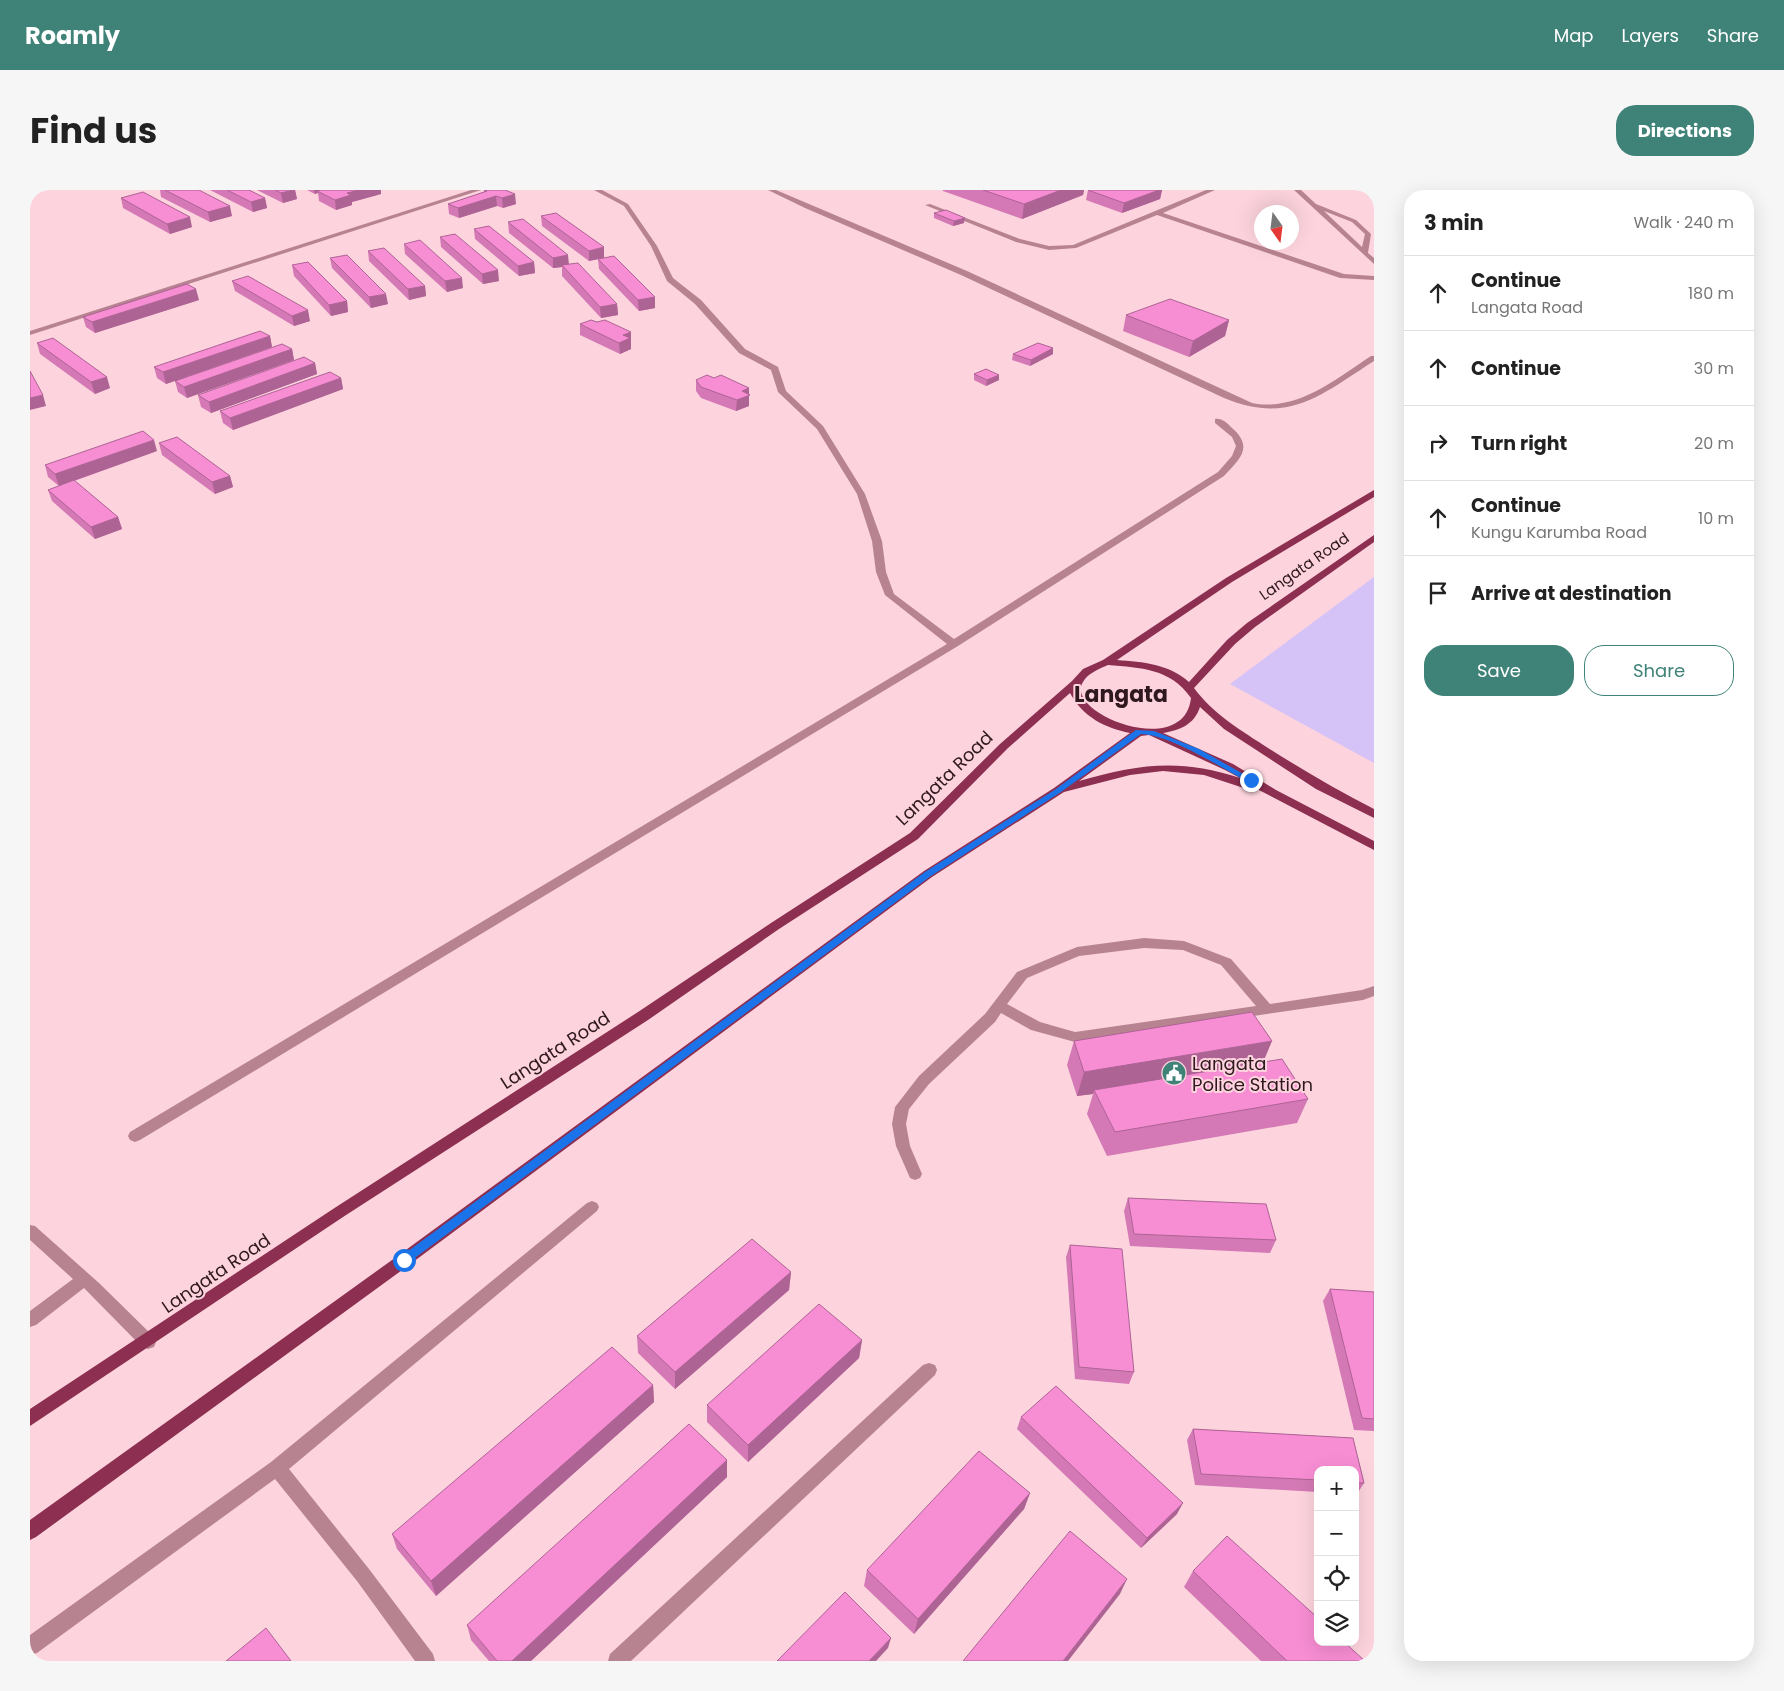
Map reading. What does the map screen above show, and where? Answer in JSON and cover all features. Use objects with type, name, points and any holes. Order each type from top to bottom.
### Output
[{"type":"main road","name":"Langata Road","points":[[1107,662],[1229,580],[1374,493]]},
{"type":"main road","name":"Langata Road","points":[[1189,688],[1231,642],[1374,538]]},
{"type":"main road","points":[[1196,698],[1195,712],[1186,722],[1173,728],[1139,732],[1116,727],[1098,718],[1084,707],[1075,694],[1076,683],[1084,671],[1107,662],[1148,665],[1177,677],[1189,688],[1196,698],[1228,727],[1320,786],[1374,814]]},
{"type":"main road","name":"Langata Road","points":[[30,1418],[148,1342],[338,1213],[643,1016],[774,926],[914,836],[1004,746],[1076,683]]},
{"type":"main road","points":[[30,1531],[412,1255],[928,874],[1058,791],[1139,732]]},
{"type":"main road","points":[[1151,732],[1229,767],[1272,793],[1374,846]]},
{"type":"main road","points":[[1058,791],[1116,774],[1152,767],[1198,770],[1272,793]]},
{"type":"lane","points":[[30,334],[478,190]]},
{"type":"lane","points":[[597,190],[626,205],[654,246],[670,279],[698,302],[742,351],[775,369],[782,392],[820,428],[861,494],[877,541],[882,572],[890,595],[954,644]]},
{"type":"lane","points":[[771,190],[964,273],[1250,405],[1263,407],[1290,405],[1325,388],[1374,358]]},
{"type":"lane","points":[[928,205],[1018,241],[1049,248],[1074,247],[1212,190]]},
{"type":"lane","points":[[1297,190],[1374,262]]},
{"type":"lane","points":[[1313,205],[1354,220],[1368,234],[1365,253]]},
{"type":"lane","points":[[1157,213],[1343,276],[1374,278]]},
{"type":"lane","points":[[136,1136],[954,644],[1221,474],[1236,458],[1240,444],[1237,435],[1218,421]]},
{"type":"lane","points":[[916,1174],[903,1146],[899,1124],[902,1107],[924,1080],[990,1018],[1022,975],[1077,952],[1144,944],[1184,946],[1226,962],[1267,1009]]},
{"type":"lane","points":[[999,1006],[1036,1026],[1075,1037],[1370,996]]},
{"type":"lane","points":[[30,1646],[277,1468],[592,1208]]},
{"type":"lane","points":[[30,1231],[148,1342]]},
{"type":"lane","points":[[30,1320],[84,1280]]},
{"type":"lane","points":[[617,1661],[929,1370]]},
{"type":"lane","points":[[277,1468],[363,1575],[426,1661]]},
{"type":"shaded area","points":[[1374,577],[1374,763],[1230,684]]},
{"type":"building","points":[[165,190],[199,190],[230,206],[208,212]]},
{"type":"building","points":[[227,190],[249,190],[265,198],[251,202]]},
{"type":"building","points":[[275,190],[293,190],[281,193]]},
{"type":"building","points":[[359,190],[347,193],[351,195],[335,200],[317,191]]},
{"type":"building","points":[[484,190],[505,190],[515,194],[502,198],[496,196],[458,208],[448,204],[487,191]]},
{"type":"building","points":[[983,190],[1061,190],[1024,204]]},
{"type":"building","points":[[1088,190],[1159,190],[1124,203]]},
{"type":"building","points":[[143,192],[190,217],[167,224],[121,198]]},
{"type":"building","points":[[946,210],[965,218],[954,221],[934,213]]},
{"type":"building","points":[[556,213],[604,247],[589,251],[541,216]]},
{"type":"building","points":[[523,219],[568,255],[553,258],[508,222]]},
{"type":"building","points":[[489,226],[534,262],[518,266],[474,229]]},
{"type":"building","points":[[455,234],[498,270],[482,274],[440,237]]},
{"type":"building","points":[[420,240],[462,278],[445,281],[404,244]]},
{"type":"building","points":[[384,248],[425,286],[408,289],[368,251]]},
{"type":"building","points":[[347,255],[386,294],[369,297],[330,258]]},
{"type":"building","points":[[614,256],[655,297],[638,300],[598,259]]},
{"type":"building","points":[[308,262],[347,301],[329,305],[292,265]]},
{"type":"building","points":[[578,263],[617,304],[600,307],[562,265]]},
{"type":"building","points":[[248,276],[308,310],[292,316],[232,281]]},
{"type":"building","points":[[187,284],[196,289],[92,322],[83,317]]},
{"type":"building","points":[[1170,299],[1229,320],[1193,341],[1126,315]]},
{"type":"building","points":[[591,320],[597,322],[605,320],[631,332],[623,335],[630,338],[619,343],[580,324]]},
{"type":"building","points":[[260,331],[270,336],[163,372],[154,367]]},
{"type":"building","points":[[53,338],[107,377],[91,382],[37,343]]},
{"type":"building","points":[[1038,343],[1053,348],[1031,360],[1013,354]]},
{"type":"building","points":[[282,344],[292,349],[184,387],[175,381]]},
{"type":"building","points":[[304,357],[315,363],[209,402],[198,395]]},
{"type":"building","points":[[986,369],[999,375],[987,380],[974,374]]},
{"type":"building","points":[[30,371],[43,395],[30,398]]},
{"type":"building","points":[[330,372],[341,378],[230,418],[220,411]]},
{"type":"building","points":[[707,375],[714,378],[721,375],[749,388],[742,391],[750,395],[737,400],[701,387],[696,380]]},
{"type":"building","points":[[143,431],[154,440],[55,474],[45,465]]},
{"type":"building","points":[[177,437],[230,476],[212,482],[159,443]]},
{"type":"building","points":[[74,480],[118,517],[91,527],[48,490]]},
{"type":"building","points":[[1252,1012],[1272,1041],[1084,1072],[1074,1041]]},
{"type":"building","points":[[1282,1059],[1308,1099],[1115,1132],[1094,1090]]},
{"type":"building","points":[[1128,1198],[1266,1204],[1276,1240],[1134,1234]]},
{"type":"building","points":[[752,1239],[791,1272],[675,1372],[637,1336]]},
{"type":"building","points":[[1070,1245],[1122,1249],[1134,1372],[1079,1367]]},
{"type":"building","points":[[1330,1289],[1374,1292],[1374,1419],[1362,1418]]},
{"type":"building","points":[[819,1304],[862,1340],[748,1445],[707,1405]]},
{"type":"building","points":[[612,1347],[653,1385],[431,1581],[392,1534]]},
{"type":"building","points":[[1056,1386],[1183,1503],[1147,1538],[1021,1417]]},
{"type":"building","points":[[689,1424],[727,1460],[512,1661],[497,1661],[467,1625]]},
{"type":"building","points":[[1193,1429],[1353,1438],[1364,1483],[1359,1483],[1359,1466],[1314,1466],[1314,1480],[1201,1474]]},
{"type":"building","points":[[979,1451],[1030,1493],[918,1619],[867,1570]]},
{"type":"building","points":[[1070,1531],[1127,1579],[1063,1661],[963,1661]]},
{"type":"building","points":[[1227,1536],[1314,1614],[1314,1646],[1348,1646],[1365,1661],[1287,1661],[1193,1571]]},
{"type":"building","points":[[845,1592],[891,1638],[869,1661],[777,1661]]},
{"type":"building","points":[[266,1628],[291,1661],[226,1661]]},
{"type":"place","name":"Langata Police Station","points":[[1174,1073]]},
{"type":"district","name":"Langata","points":[[1121,694]]},
{"type":"route","points":[[404,1260],[928,874],[1058,791],[1139,732],[1151,732],[1196,751],[1251,780]]}]
